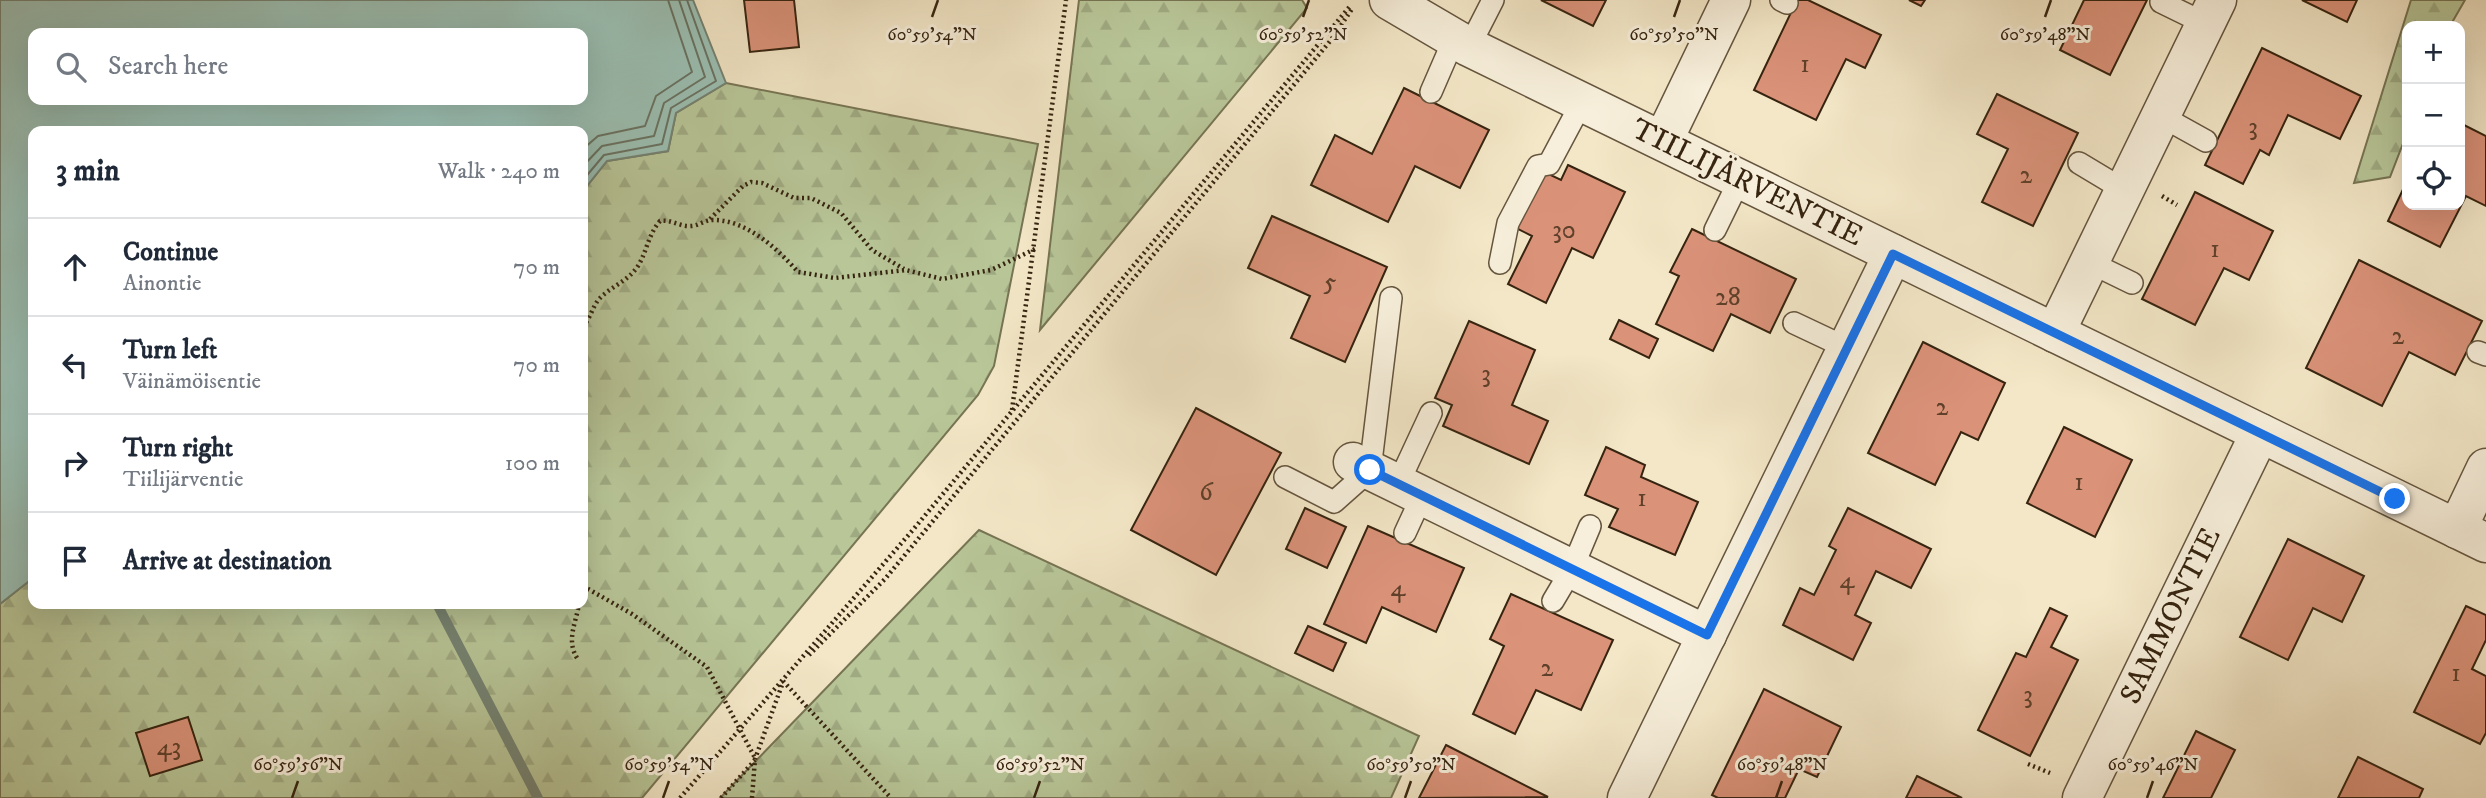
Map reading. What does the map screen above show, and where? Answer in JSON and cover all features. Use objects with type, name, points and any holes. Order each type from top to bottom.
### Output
[{"type":"street","name":"TIILIJÄRVENTIE","points":[[1389,0],[1461,43],[2471,536]]},
{"type":"street","points":[[1662,141],[1731,0]]},
{"type":"street","points":[[2055,333],[2212,12]]},
{"type":"street","points":[[1627,798],[1893,254]]},
{"type":"street","name":"SAMMONTIE","points":[[2082,798],[2260,433]]},
{"type":"street","points":[[2471,536],[2486,468]]},
{"type":"street","points":[[1386,478],[1707,635]]},
{"type":"lane","points":[[1431,92],[1461,43],[1493,0]]},
{"type":"lane","points":[[2161,2],[2212,12]]},
{"type":"lane","points":[[1500,263],[1508,223],[1538,166],[1549,164],[1582,102]]},
{"type":"lane","points":[[2161,116],[2206,141]]},
{"type":"lane","points":[[2079,163],[2124,190]]},
{"type":"lane","points":[[1715,230],[1740,179]]},
{"type":"lane","points":[[2089,262],[2132,284]]},
{"type":"lane","points":[[1391,298],[1386,478],[1405,533]]},
{"type":"lane","points":[[1794,323],[1847,348]]},
{"type":"lane","points":[[1286,477],[1334,502],[1386,478],[1431,413]]},
{"type":"lane","points":[[1553,601],[1572,569],[1590,526]]},
{"type":"path","points":[[1012,411],[1066,0]]},
{"type":"path","points":[[680,798],[1012,411],[1356,0]]},
{"type":"path","points":[[752,798],[755,759],[783,681],[894,568],[1331,40],[1356,0]]},
{"type":"path","points":[[588,321],[600,298],[626,281],[639,265],[651,232],[660,221],[669,220],[693,226],[710,220],[743,186],[751,182],[762,183],[786,196],[811,198],[841,213],[872,250],[906,270],[942,279],[991,270],[1035,249]]},
{"type":"path","points":[[710,220],[746,228],[785,258],[798,272],[835,278],[906,270]]},
{"type":"path","points":[[588,590],[652,627],[707,667],[755,759]]},
{"type":"path","points":[[578,609],[571,634],[572,649],[578,658]]},
{"type":"path","points":[[783,681],[891,798]]},
{"type":"path","points":[[721,798],[755,759]]},
{"type":"green space","points":[[1079,0],[1302,0],[1307,8],[1040,330]]},
{"type":"green space","points":[[2411,0],[2465,0],[2453,21],[2404,21]]},
{"type":"green space","points":[[2402,29],[2402,146],[2390,177],[2354,183]]},
{"type":"green space","points":[[726,83],[1038,144],[994,366],[978,395],[642,798],[0,798],[0,604],[28,582],[28,609],[588,609],[588,185],[607,161],[668,151],[676,113]]},
{"type":"green space","points":[[979,530],[1419,736],[1391,798],[720,798]]},
{"type":"water","points":[[0,0],[693,0],[726,83],[676,113],[668,151],[607,161],[588,185],[588,126],[28,126],[28,582],[0,604]]},
{"type":"building","points":[[744,0],[794,0],[799,47],[750,52]]},
{"type":"building","points":[[1541,0],[1606,0],[1593,26]]},
{"type":"building","points":[[1797,0],[1808,0],[1881,35],[1865,68],[1846,59],[1816,120],[1754,90]]},
{"type":"building","points":[[1909,0],[1925,0],[1921,6]]},
{"type":"building","points":[[2084,0],[2147,0],[2110,75],[2060,50]]},
{"type":"building","points":[[2302,0],[2357,0],[2347,22]]},
{"type":"building","points":[[2262,48],[2361,96],[2340,139],[2288,115],[2269,155],[2260,150],[2243,184],[2205,165]]},
{"type":"building","points":[[1404,88],[1489,130],[1460,188],[1415,166],[1388,222],[1311,185],[1335,135],[1372,154]]},
{"type":"building","points":[[1997,94],[2078,133],[2033,226],[1982,202],[2008,149],[1977,134]]},
{"type":"building","points":[[2465,126],[2486,136],[2486,206],[2466,196],[2465,198]]},
{"type":"building","points":[[1568,165],[1625,192],[1593,258],[1572,248],[1546,303],[1508,284],[1532,236],[1510,225],[1538,169],[1561,180]]},
{"type":"building","points":[[2195,192],[2273,231],[2249,280],[2224,268],[2195,325],[2142,299]]},
{"type":"building","points":[[2402,192],[2402,210],[2459,210],[2440,247],[2388,221]]},
{"type":"building","points":[[1272,216],[1387,267],[1345,362],[1291,338],[1310,296],[1248,268]]},
{"type":"building","points":[[1692,229],[1796,279],[1770,333],[1731,314],[1713,351],[1656,324],[1679,276],[1670,272]]},
{"type":"building","points":[[2359,260],[2482,321],[2455,375],[2409,352],[2382,406],[2306,368]]},
{"type":"building","points":[[1619,320],[1658,339],[1649,358],[1610,339]]},
{"type":"building","points":[[1469,321],[1535,350],[1512,405],[1548,421],[1529,464],[1443,426],[1452,405],[1435,398]]},
{"type":"building","points":[[1923,342],[2005,383],[1978,440],[1961,432],[1935,485],[1868,453]]},
{"type":"building","points":[[1196,408],[1281,453],[1216,575],[1131,530]]},
{"type":"building","points":[[2064,427],[2132,460],[2095,537],[2027,503]]},
{"type":"building","points":[[1606,447],[1645,465],[1641,477],[1698,502],[1675,555],[1609,527],[1618,509],[1585,495]]},
{"type":"building","points":[[1305,508],[1346,527],[1327,568],[1286,549]]},
{"type":"building","points":[[1848,508],[1931,549],[1911,588],[1876,571],[1855,615],[1871,623],[1853,660],[1783,625],[1800,588],[1814,595],[1836,550],[1829,546]]},
{"type":"building","points":[[1368,526],[1464,568],[1436,632],[1382,607],[1366,643],[1324,624]]},
{"type":"building","points":[[2288,539],[2364,576],[2342,622],[2313,608],[2288,660],[2240,637]]},
{"type":"building","points":[[1511,594],[1613,640],[1581,710],[1536,690],[1515,734],[1473,714],[1504,646],[1490,639]]},
{"type":"building","points":[[2466,606],[2486,615],[2486,640],[2472,669],[2486,676],[2486,733],[2480,744],[2414,712]]},
{"type":"building","points":[[2050,608],[2067,616],[2051,647],[2078,660],[2030,756],[1978,730],[2016,653],[2026,657]]},
{"type":"building","points":[[1308,626],[1346,643],[1333,671],[1295,653]]},
{"type":"building","points":[[1764,689],[1841,727],[1817,777],[1799,769],[1785,798],[1718,798],[1712,795]]},
{"type":"building","points":[[188,717],[202,760],[150,776],[136,733]]},
{"type":"building","points":[[2196,731],[2235,750],[2211,798],[2163,798]]},
{"type":"building","points":[[1446,745],[1548,797],[1419,798]]},
{"type":"building","points":[[2358,757],[2423,789],[2419,798],[2338,798]]},
{"type":"building","points":[[1917,776],[1962,798],[1906,798]]},
{"type":"waterway","points":[[440,609],[538,798]]},
{"type":"route","points":[[1370,470],[1707,635],[1893,254],[2395,499]]}]
